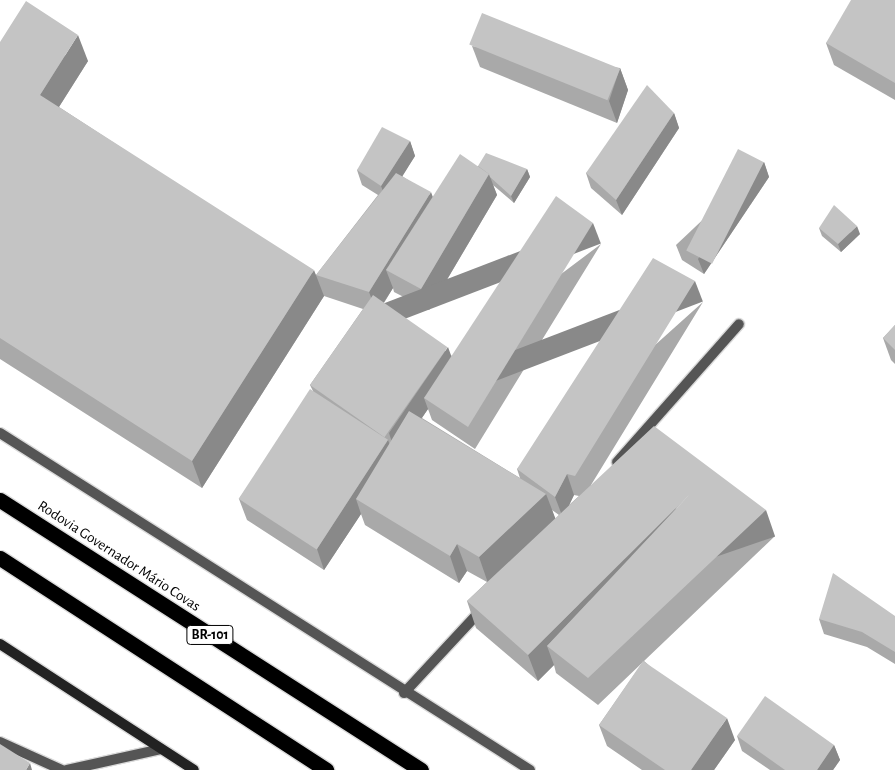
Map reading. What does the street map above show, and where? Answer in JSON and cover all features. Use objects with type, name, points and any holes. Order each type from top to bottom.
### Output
[{"type":"highway","name":"Rodovia Governador Mário Covas","points":[[0,500],[420,770]]},
{"type":"highway","points":[[0,558],[326,770]]},
{"type":"main road","points":[[0,644],[194,770]]},
{"type":"lane","points":[[610,470],[739,324]]},
{"type":"lane","points":[[0,433],[404,693],[530,770]]},
{"type":"lane","points":[[404,693],[491,600]]},
{"type":"lane","points":[[0,742],[62,770]]},
{"type":"lane","points":[[67,770],[162,749]]},
{"type":"building","points":[[851,0],[895,0],[895,83],[826,43]]},
{"type":"building","points":[[26,1],[78,35],[40,95],[314,270],[192,461],[0,338],[0,42]]},
{"type":"building","points":[[482,13],[620,69],[607,100],[469,45]]},
{"type":"building","points":[[647,85],[674,113],[616,200],[586,173]]},
{"type":"building","points":[[382,127],[410,141],[381,186],[357,170]]},
{"type":"building","points":[[738,149],[764,162],[712,264],[686,251]]},
{"type":"building","points":[[486,153],[527,169],[511,196],[478,166]]},
{"type":"building","points":[[460,154],[489,174],[421,289],[386,270]]},
{"type":"building","points":[[396,173],[431,192],[369,292],[316,275]]},
{"type":"building","points":[[556,196],[593,223],[468,427],[424,398]]},
{"type":"building","points":[[834,205],[857,226],[838,244],[819,228]]},
{"type":"building","points":[[653,258],[695,281],[575,476],[567,474],[555,497],[517,469]]},
{"type":"building","points":[[373,295],[448,347],[384,437],[310,385]]},
{"type":"building","points":[[895,325],[895,350],[883,338]]},
{"type":"building","points":[[310,389],[388,440],[317,550],[239,499]]},
{"type":"building","points":[[409,411],[546,494],[479,557],[457,544],[450,556],[356,499]]},
{"type":"building","points":[[654,426],[766,510],[588,678],[547,646],[689,495],[528,655],[467,601]]},
{"type":"building","points":[[833,573],[895,616],[895,652],[862,632],[819,619]]},
{"type":"building","points":[[643,661],[727,718],[691,770],[665,770],[599,725]]},
{"type":"building","points":[[765,696],[834,745],[817,770],[785,770],[737,736]]},
{"type":"building","points":[[0,744],[30,763],[26,770],[0,770]]}]
